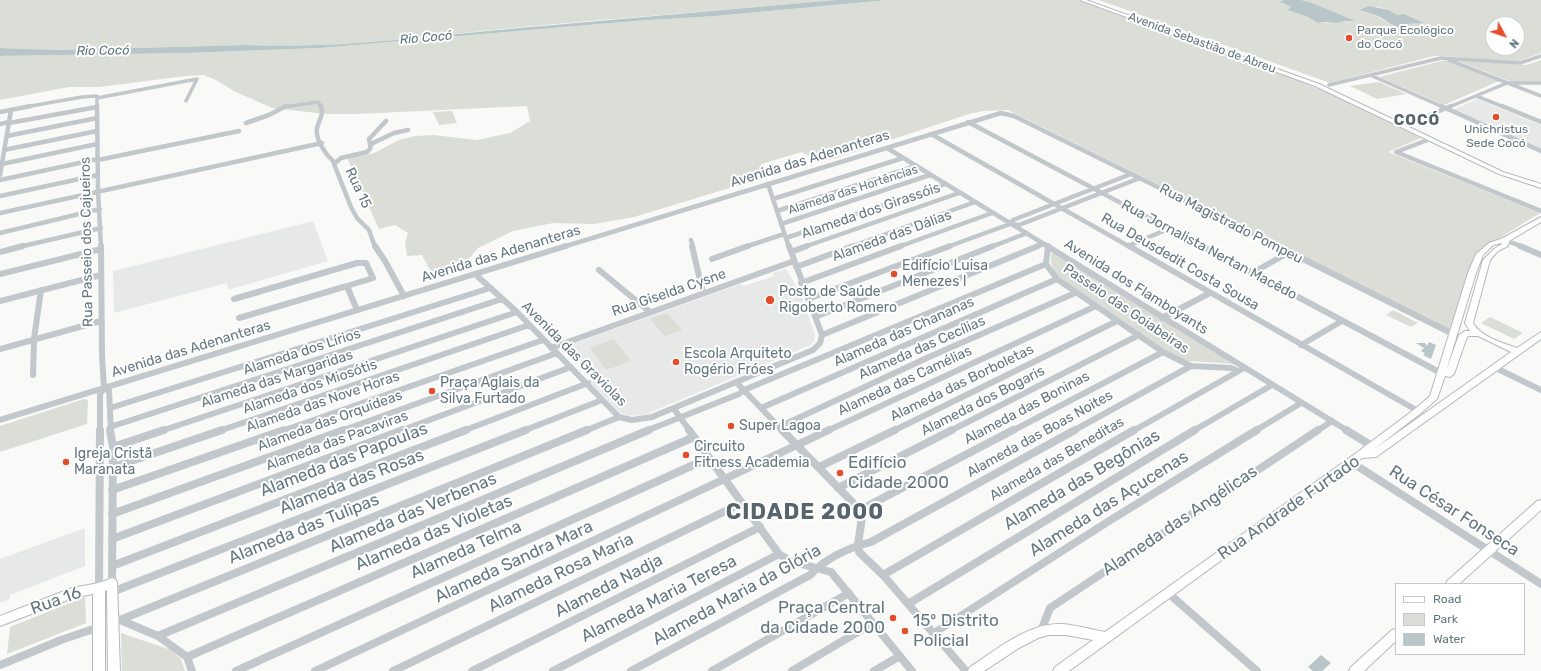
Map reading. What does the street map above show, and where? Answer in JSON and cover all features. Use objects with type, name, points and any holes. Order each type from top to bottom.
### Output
[{"type":"main road","name":"Avenida Sebastião de Abreu","points":[[1082,0],[1322,88],[1501,173]]},
{"type":"main road","name":"Avenida Sebastião de Abreu","points":[[1092,0],[1330,85],[1509,170],[1541,181]]},
{"type":"main road","points":[[1202,43],[1230,50]]},
{"type":"main road","points":[[1240,57],[1243,56],[1262,61]]},
{"type":"main road","points":[[1501,173],[1541,186]]},
{"type":"main road","points":[[1501,173],[1541,192]]},
{"type":"street","points":[[1330,85],[1444,58],[1523,63],[1541,56]]},
{"type":"street","points":[[1444,58],[1541,96]]},
{"type":"street","points":[[1370,75],[1541,151]]},
{"type":"street","points":[[0,112],[92,95],[97,98],[198,77],[186,100]]},
{"type":"street","points":[[1411,123],[1507,83],[1541,83]]},
{"type":"street","points":[[1476,96],[1541,122]]},
{"type":"street","name":"Rua Passeio dos Cajueiros","points":[[97,98],[98,192],[101,228],[101,321],[104,388]]},
{"type":"street","points":[[246,123],[270,115],[287,106],[318,102],[323,110],[317,134],[329,158],[334,162]]},
{"type":"street","points":[[0,124],[97,107]]},
{"type":"street","points":[[0,175],[3,149],[11,110]]},
{"type":"street","name":"Avenida das Adenanteras","points":[[0,420],[968,122],[996,114],[1009,114]]},
{"type":"street","name":"Rua Magistrado Pompeu","points":[[1009,114],[1453,334]]},
{"type":"street","points":[[0,136],[97,118]]},
{"type":"street","points":[[370,145],[369,139],[386,121]]},
{"type":"street","name":"Rua Jornalista Nertan Macêdo","points":[[968,122],[1342,321],[1446,374]]},
{"type":"street","name":"Rua 15","points":[[404,296],[383,258],[376,249],[369,230],[357,218],[351,207],[344,192],[334,162],[343,157],[367,152],[370,149],[370,145],[392,134],[408,130]]},
{"type":"street","points":[[3,149],[97,131]]},
{"type":"street","points":[[0,180],[239,131]]},
{"type":"street","name":"Rua Deusdedit Costa Sousa","points":[[931,134],[1418,411]]},
{"type":"street","points":[[1430,139],[1396,152],[1541,211]]},
{"type":"street","points":[[0,213],[322,143]]},
{"type":"street","points":[[1,163],[97,144]]},
{"type":"street","name":"Avenida dos Flamboyants","points":[[887,148],[1027,233],[1241,369],[1272,385],[1372,446]]},
{"type":"street","points":[[773,199],[903,158]]},
{"type":"street","points":[[777,211],[916,166]]},
{"type":"street","points":[[1010,224],[1013,220],[1131,174]]},
{"type":"street","points":[[0,196],[98,175]]},
{"type":"street","name":"Alameda das Hortências","points":[[781,224],[930,175]]},
{"type":"street","points":[[808,299],[1010,224],[1019,225],[1140,178]]},
{"type":"street","points":[[768,184],[801,283],[822,335],[1046,245]]},
{"type":"street","points":[[712,259],[945,184]]},
{"type":"street","name":"Alameda dos Girassóis","points":[[791,252],[959,193]]},
{"type":"street","name":"Rua Giselda Cysne","points":[[551,348],[703,293],[795,264],[975,202]]},
{"type":"street","points":[[0,233],[100,209]]},
{"type":"street","name":"Alameda das Dálias","points":[[801,283],[992,213]]},
{"type":"street","points":[[1446,374],[1453,334],[1480,254],[1496,242],[1505,240],[1541,219]]},
{"type":"street","points":[[0,252],[101,228]]},
{"type":"street","points":[[1128,246],[1168,229]]},
{"type":"street","points":[[815,317],[1027,233]]},
{"type":"street","points":[[691,240],[703,293]]},
{"type":"street","points":[[1505,240],[1541,255]]},
{"type":"street","points":[[1505,240],[1506,245],[1496,250],[1487,260],[1472,307],[1469,326],[1482,335],[1518,352]]},
{"type":"street","name":"Passeio das Goiabeiras","points":[[1046,245],[1046,264],[1056,279],[1163,352],[1191,366],[1241,369]]},
{"type":"street","points":[[0,274],[101,249]]},
{"type":"street","points":[[1252,273],[1288,253]]},
{"type":"street","points":[[234,299],[357,263],[366,263],[373,278],[239,318]]},
{"type":"street","name":"Alameda das Verbenas","points":[[158,636],[680,417],[739,394],[744,390],[1046,264]]},
{"type":"street","points":[[599,270],[650,312]]},
{"type":"street","name":"Avenida das Graviolas","points":[[475,274],[517,312],[543,340],[588,383],[619,417],[632,420],[643,419],[674,409],[813,350],[820,343],[822,335]]},
{"type":"street","points":[[0,301],[101,275]]},
{"type":"street","name":"Alameda das Chananas","points":[[761,408],[1056,279]]},
{"type":"street","points":[[347,286],[357,310]]},
{"type":"street","points":[[110,408],[490,288]]},
{"type":"street","points":[[33,375],[34,339],[41,290]]},
{"type":"street","name":"Alameda das Cecílias","points":[[779,427],[929,357],[1075,292]]},
{"type":"street","points":[[1162,318],[1210,293]]},
{"type":"street","name":"Alameda dos Lírios","points":[[110,427],[502,299]]},
{"type":"street","points":[[1463,304],[1472,307]]},
{"type":"street","name":"Alameda das Camélias","points":[[725,479],[1096,306]]},
{"type":"street","name":"Alameda das Margaridas","points":[[112,447],[517,312]]},
{"type":"street","points":[[0,349],[101,321]]},
{"type":"street","name":"Alameda das Borboletas","points":[[819,466],[1117,321]]},
{"type":"street","points":[[1301,345],[1342,321]]},
{"type":"street","name":"Alameda dos Miosótis","points":[[99,472],[529,325]]},
{"type":"street","points":[[1355,459],[1418,411],[1434,396],[1446,374],[1463,335],[1468,333],[1482,335]]},
{"type":"street","name":"Alameda dos Bogaris","points":[[838,488],[1139,335]]},
{"type":"street","name":"Rua Andrade Furtado","points":[[1058,671],[1355,459],[1373,455],[1541,336]]},
{"type":"street","name":"Alameda das Nove Horas","points":[[112,490],[543,340]]},
{"type":"street","name":"Alameda das Boninas","points":[[860,510],[1163,352]]},
{"type":"street","name":"Alameda das Orquídeas","points":[[112,514],[557,353]]},
{"type":"street","name":"Alameda das Boas Noites","points":[[858,545],[872,542],[1191,366]]},
{"type":"street","name":"Alameda das Pacaviras","points":[[112,539],[571,367]]},
{"type":"street","points":[[1496,368],[1541,390]]},
{"type":"street","name":"Alameda das Beneditas","points":[[883,575],[1241,369]]},
{"type":"street","points":[[736,382],[860,510],[862,517],[858,545],[859,552],[883,575],[966,671]]},
{"type":"street","name":"Alameda das Papoulas","points":[[112,566],[588,383]]},
{"type":"street","name":"Alameda das Begônias","points":[[908,604],[1179,439],[1272,385]]},
{"type":"street","points":[[99,671],[98,588],[100,394],[104,388],[109,391],[112,447],[112,588],[116,621],[114,671]]},
{"type":"street","name":"Alameda das Rosas","points":[[112,588],[602,400]]},
{"type":"street","name":"Alameda das Açucenas","points":[[934,633],[1109,521],[1301,403]]},
{"type":"street","points":[[674,409],[779,554],[790,561],[831,572],[850,593],[912,671]]},
{"type":"street","name":"Alameda das Tulipas","points":[[0,665],[61,640],[116,621],[619,417]]},
{"type":"street","name":"Alameda das Angélicas","points":[[1042,631],[1050,608],[1332,421]]},
{"type":"street","name":"Alameda das Violetas","points":[[187,656],[694,437]]},
{"type":"street","name":"Alameda Telma","points":[[236,671],[709,458]]},
{"type":"street","name":"Rua César Fonseca","points":[[1355,459],[1489,551],[1541,584]]},
{"type":"street","name":"Alameda Sandra Mara","points":[[316,671],[725,479]]},
{"type":"street","name":"Alameda Rosa Maria","points":[[393,671],[742,503]]},
{"type":"street","points":[[1452,583],[1541,504]]},
{"type":"street","name":"Alameda Nadja","points":[[472,671],[760,528]]},
{"type":"street","name":"Alameda Maria da Glória","points":[[631,671],[810,574],[815,568],[858,545]]},
{"type":"street","name":"Alameda Maria Teresa","points":[[553,671],[779,554]]},
{"type":"street","name":"Rua 16","points":[[0,622],[72,594],[98,588],[112,588]]},
{"type":"street","points":[[712,671],[850,593]]},
{"type":"street","points":[[1168,593],[1257,671]]},
{"type":"street","points":[[116,621],[158,636],[187,656],[192,671]]},
{"type":"street","points":[[792,671],[873,623]]},
{"type":"street","points":[[974,671],[1030,636],[1042,631],[1060,629],[1106,637]]},
{"type":"street","points":[[1355,671],[1395,635]]},
{"type":"street","points":[[874,671],[900,656]]},
{"type":"shaded area","name":"Unichristus Sede Cocó","points":[[1477,99],[1541,125],[1541,149],[1501,131],[1502,130],[1496,127],[1493,128],[1453,110]]},
{"type":"shaded area","points":[[313,221],[328,261],[228,290],[227,283],[114,313],[113,271]]},
{"type":"shaded area","name":"Escola Arquiteto Rogério Fróes","points":[[786,269],[802,296],[815,335],[814,341],[811,345],[644,415],[629,416],[619,412],[589,381],[593,376],[564,347],[741,284],[744,286],[774,276],[772,273]]},
{"type":"shaded area","points":[[85,528],[85,566],[10,595],[10,599],[0,603],[0,559]]},
{"type":"green space","points":[[0,0],[836,0],[552,24],[346,44],[59,50],[0,48]]},
{"type":"green space","points":[[888,0],[1077,0],[1294,79],[1328,93],[1421,138],[1388,152],[1540,213],[1483,248],[1451,329],[1449,329],[1008,110],[983,111],[969,114],[836,158],[818,161],[802,152],[761,164],[770,174],[756,180],[634,217],[594,224],[553,223],[513,231],[478,248],[457,273],[435,279],[422,255],[407,256],[405,243],[408,233],[395,225],[379,229],[347,158],[374,153],[399,140],[415,136],[433,135],[477,140],[510,133],[530,121],[527,106],[326,114],[272,108],[203,75],[99,87],[69,87],[0,100],[0,56],[188,53],[320,48],[635,21],[716,16]]},
{"type":"green space","name":"Parque Ecológico do Cocó","points":[[1099,0],[1284,0],[1281,3],[1291,7],[1287,10],[1308,17],[1319,23],[1353,21],[1310,2],[1301,0],[1541,0],[1541,53],[1516,62],[1434,56],[1330,83]],"holes":[[[1368,7],[1378,7],[1389,10],[1397,15],[1404,14],[1423,23],[1405,24],[1395,27],[1379,17],[1359,10]]]},
{"type":"green space","points":[[1445,60],[1499,81],[1444,105],[1379,77]]},
{"type":"green space","points":[[1455,60],[1526,65],[1541,60],[1541,82],[1512,82]]},
{"type":"green space","points":[[1379,82],[1406,94],[1377,99],[1350,86]]},
{"type":"green space","points":[[452,111],[457,123],[439,125],[433,112]]},
{"type":"green space","points":[[1054,253],[1235,364],[1188,361],[1171,354],[1055,274],[1051,262],[1051,254]]},
{"type":"green space","points":[[1393,310],[1418,323],[1411,327],[1386,315]]},
{"type":"green space","points":[[667,313],[682,330],[665,336],[650,319]]},
{"type":"green space","points":[[1490,317],[1523,333],[1514,339],[1481,323]]},
{"type":"green space","points":[[614,339],[631,361],[606,370],[590,348]]},
{"type":"green space","points":[[84,399],[88,400],[87,424],[0,452],[0,426]]},
{"type":"green space","points":[[85,597],[86,623],[7,654],[10,627]]},
{"type":"green space","points":[[121,633],[171,650],[181,659],[185,671],[122,671]]},
{"type":"water","name":"Rio Cocó","points":[[836,0],[888,0],[716,16],[635,21],[320,48],[188,53],[0,56],[0,48],[59,50],[344,44]]},
{"type":"water","points":[[1284,0],[1301,0],[1310,2],[1355,21],[1318,23],[1308,17],[1287,10],[1291,7],[1280,2]]},
{"type":"water","points":[[1369,6],[1389,10],[1397,15],[1404,14],[1424,23],[1406,24],[1408,26],[1404,27],[1390,24],[1380,17],[1359,10]]},
{"type":"water","points":[[1429,342],[1436,345],[1431,359],[1423,355],[1425,353],[1421,351],[1424,348],[1416,343],[1425,343],[1427,346]]},
{"type":"water","points":[[1321,655],[1331,663],[1322,671],[1313,671],[1308,667]]},
{"type":"place","name":"Parque Ecológico do Cocó","points":[[1349,38]]},
{"type":"place","name":"Unichristus Sede Cocó","points":[[1496,117]]},
{"type":"place","name":"Edifício Luisa Menezes I","points":[[894,274]]},
{"type":"place","name":"Posto de Saúde Rigoberto Romero","points":[[770,300]]},
{"type":"place","name":"Escola Arquiteto Rogério Fróes","points":[[676,362]]},
{"type":"place","name":"Praça Aglais da Silva Furtado","points":[[432,391]]},
{"type":"place","name":"Super Lagoa","points":[[731,426]]},
{"type":"place","name":"Circuito Fitness Academia","points":[[686,455]]},
{"type":"place","name":"Igreja Cristã Maranata","points":[[66,462]]},
{"type":"place","name":"Edifício Cidade 2000","points":[[840,473]]},
{"type":"place","name":"Praça Central da Cidade 2000","points":[[893,618]]},
{"type":"place","name":"15º Distrito Policial","points":[[905,631]]},
{"type":"district","name":"COCÓ","points":[[1417,121]]},
{"type":"district","name":"CIDADE 2000","points":[[805,513]]}]
